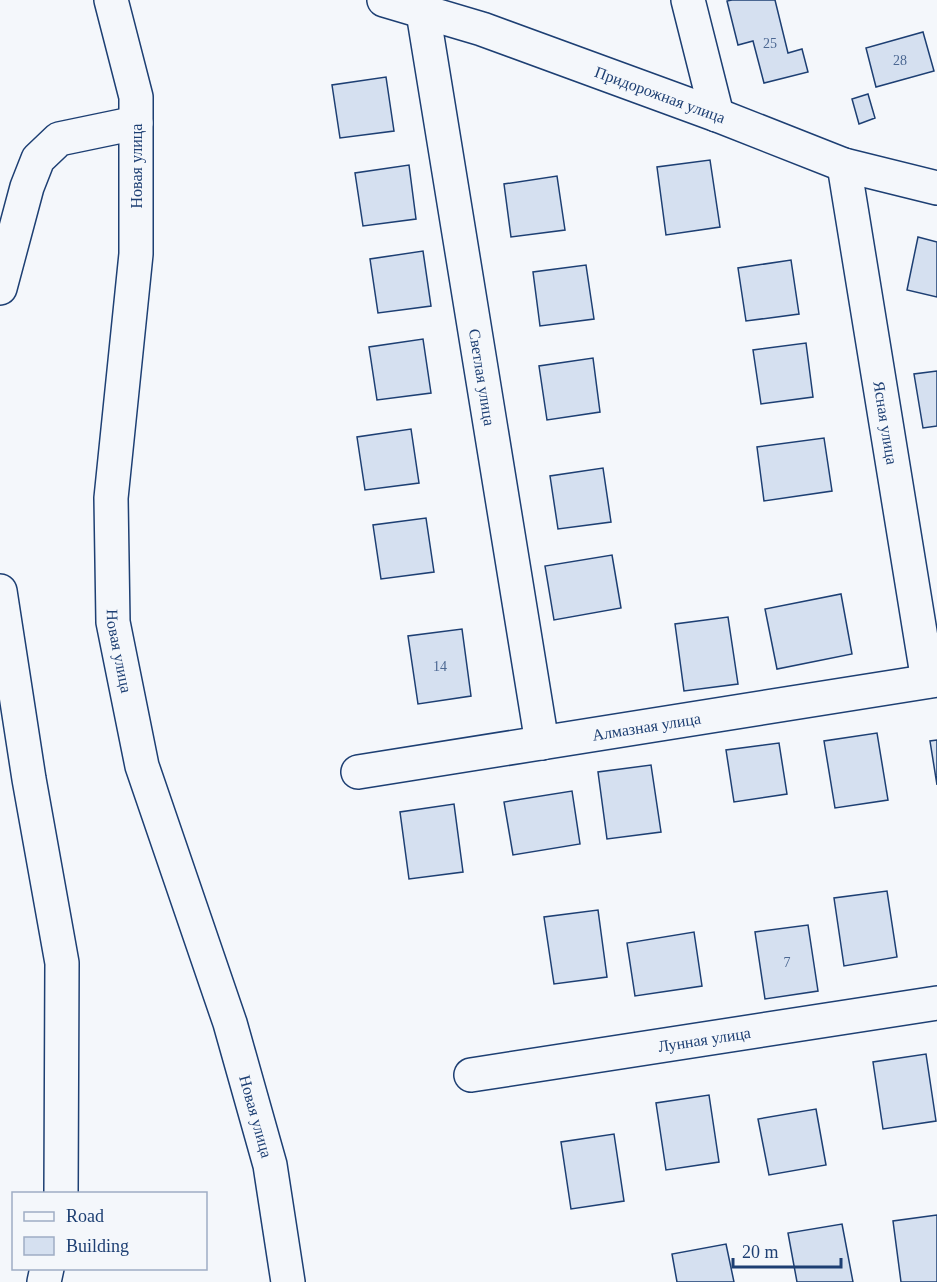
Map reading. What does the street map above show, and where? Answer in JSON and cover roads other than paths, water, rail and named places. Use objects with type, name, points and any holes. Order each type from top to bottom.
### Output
[{"type":"street","name":"Новая улица","points":[[111,0],[136,97],[136,254],[111,498],[113,622],[142,766],[230,1023],[270,1165],[288,1282]]},
{"type":"street","name":"Придорожная улица","points":[[384,0],[482,29],[717,115],[844,165],[937,188]]},
{"type":"street","points":[[688,0],[717,115]]},
{"type":"street","name":"Светлая улица","points":[[423,12],[543,742]]},
{"type":"street","points":[[0,288],[27,187],[38,159],[59,139],[136,123]]},
{"type":"street","name":"Ясная улица","points":[[844,165],[932,680]]},
{"type":"street","points":[[0,591],[29,779],[62,963],[62,1192]]},
{"type":"street","name":"Алмазная улица","points":[[358,772],[932,680]]},
{"type":"street","name":"Лунная улица","points":[[471,1075],[937,1003]]}]
